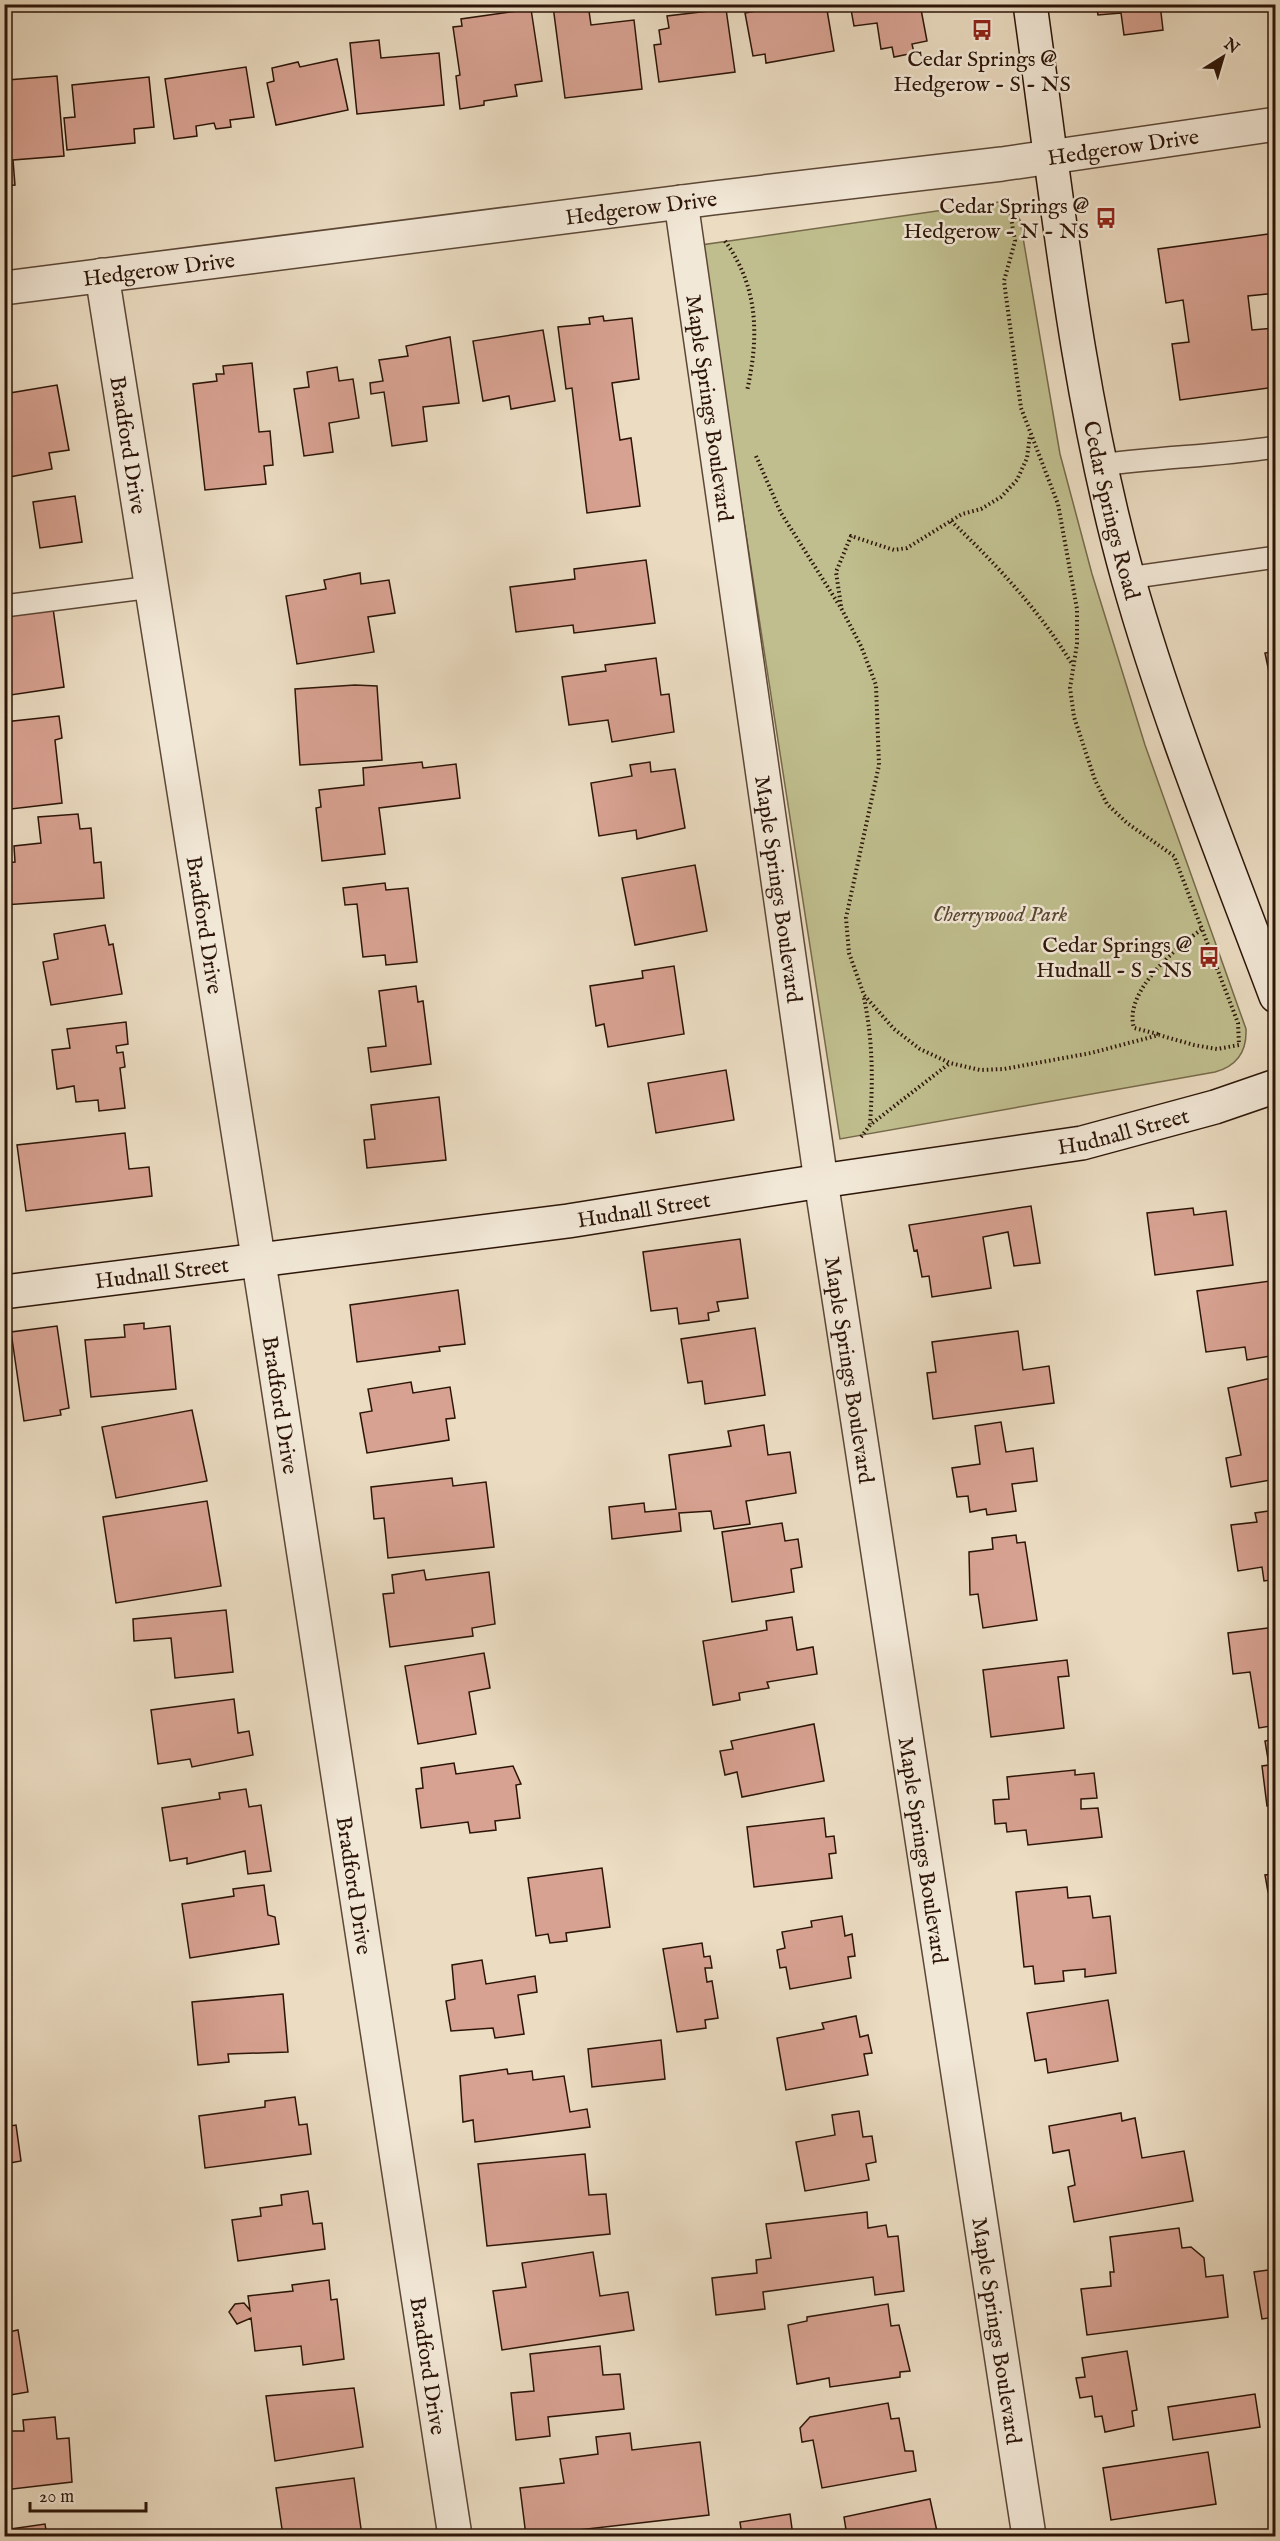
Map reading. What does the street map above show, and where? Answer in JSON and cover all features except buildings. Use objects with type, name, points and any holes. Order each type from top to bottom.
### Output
[{"type":"street","name":"Cedar Springs Road","points":[[1030,4],[1068,286],[1101,465],[1128,578],[1186,759],[1275,996]]},
{"type":"street","name":"Hedgerow Drive","points":[[4,288],[713,198],[1002,164],[1275,124]]},
{"type":"street","name":"Maple Springs Boulevard","points":[[681,202],[821,1181],[1029,2536]]},
{"type":"street","name":"Bradford Drive","points":[[102,276],[258,1262],[455,2536]]},
{"type":"street","name":"Hudnall Street","points":[[4,1292],[258,1262],[568,1221],[1082,1143],[1215,1107],[1275,1086]]},
{"type":"lane","points":[[1101,465],[1157,457],[1243,452],[1275,447]]},
{"type":"lane","points":[[1128,578],[1275,557]]},
{"type":"lane","points":[[4,606],[152,587]]},
{"type":"path","points":[[713,198],[719,234],[735,256],[747,281],[754,319],[753,362],[745,398]]},
{"type":"path","points":[[1009,206],[1015,241],[1004,281],[1021,408],[1058,504],[1078,617],[1077,644],[1070,688],[1074,717],[1095,780],[1107,804],[1127,823],[1174,856],[1202,929],[1238,1023],[1239,1045],[1217,1048],[1194,1045],[1134,1028],[1130,1016],[1136,999],[1177,947],[1202,929]]},
{"type":"path","points":[[841,608],[836,572],[851,536],[894,550],[907,548],[962,514],[981,509],[1001,497],[1017,480],[1027,458],[1030,434]]},
{"type":"path","points":[[756,455],[781,513],[841,608],[861,646],[876,685],[879,765],[846,918],[849,952],[864,995],[872,1032],[874,1076],[870,1125]]},
{"type":"path","points":[[951,521],[991,559],[1054,635],[1072,665]]},
{"type":"path","points":[[864,995],[894,1029],[920,1049],[950,1063],[980,1070],[1004,1069],[1091,1053],[1159,1035]]},
{"type":"path","points":[[821,1181],[844,1160],[870,1125],[950,1063]]},
{"type":"green space","name":"Cherrywood Park","points":[[999,202],[1013,208],[1020,220],[1060,454],[1092,574],[1145,745],[1246,1029],[1245,1045],[1235,1062],[1215,1072],[840,1139],[701,245]]},
{"type":"place","name":"Cedar Springs @ Hedgerow - S - NS","points":[[982,30]]},
{"type":"place","name":"Cedar Springs @ Hedgerow - N - NS","points":[[1106,218]]},
{"type":"place","name":"Cedar Springs @ Hudnall - S - NS","points":[[1209,957]]}]
